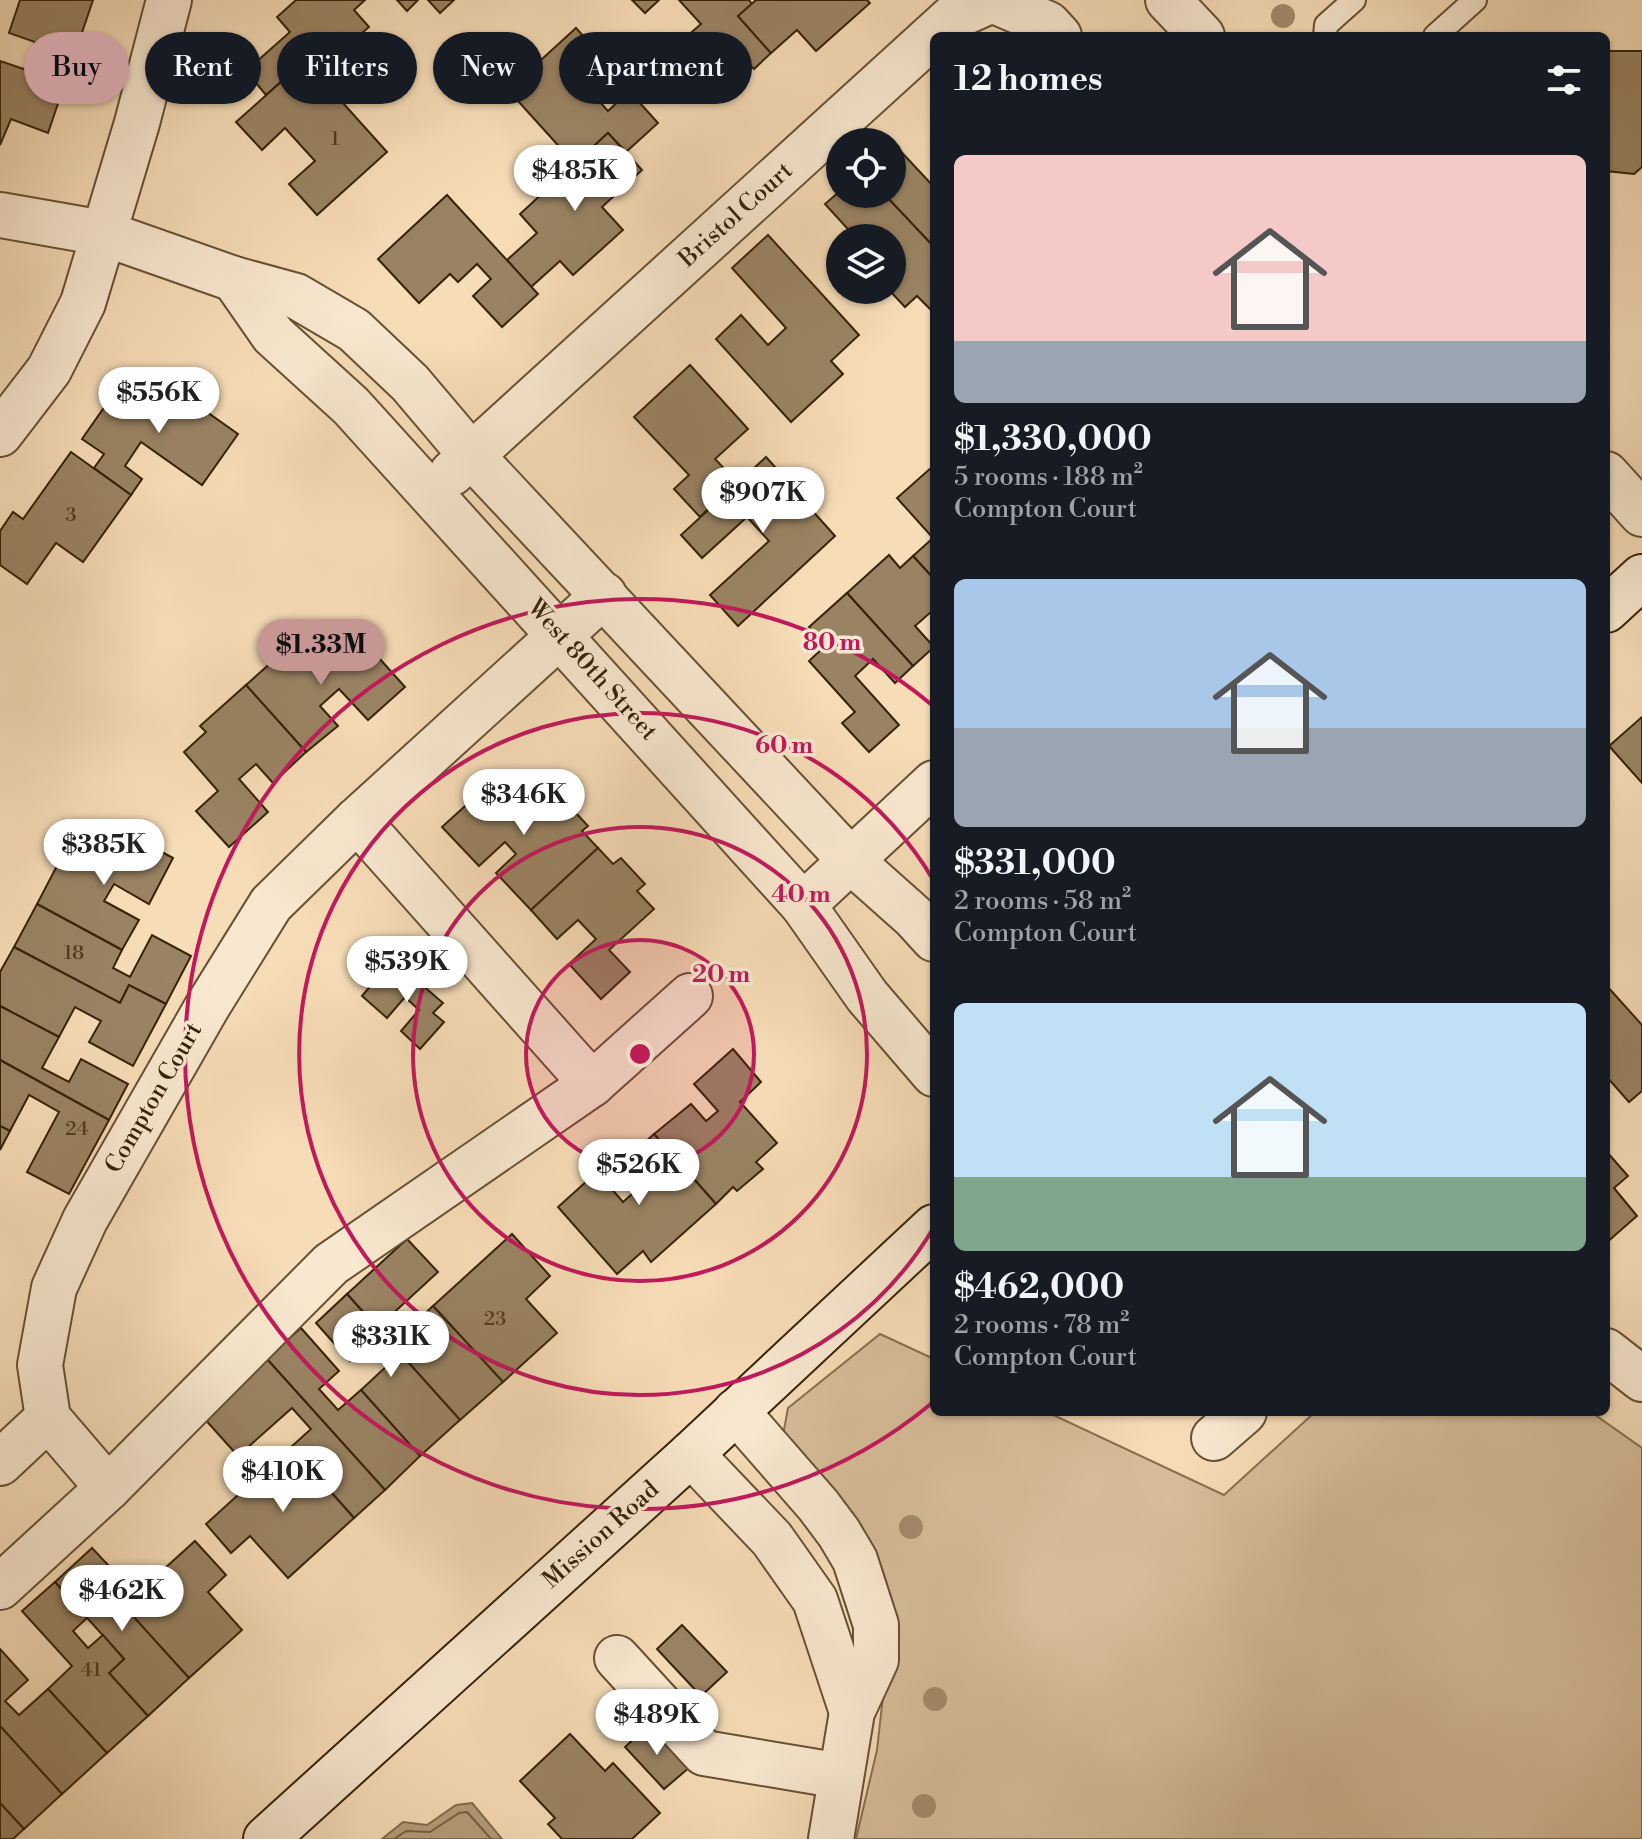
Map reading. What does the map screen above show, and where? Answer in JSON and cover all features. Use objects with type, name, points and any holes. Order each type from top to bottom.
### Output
[{"type":"street","points":[[0,434],[49,370],[83,303],[169,0]]},
{"type":"street","name":"Bristol Court","points":[[937,32],[952,18],[992,0],[1048,24],[1055,32]]},
{"type":"street","points":[[1168,0],[1198,32]]},
{"type":"street","name":"Bristol Court","points":[[431,493],[930,38]]},
{"type":"street","points":[[0,215],[103,233],[234,279],[296,296],[354,330],[410,383],[471,455],[850,860],[930,935]]},
{"type":"street","name":"West 80th Street","points":[[234,279],[273,335],[351,406],[803,905],[867,996],[930,1069]]},
{"type":"street","points":[[1610,478],[1642,514]]},
{"type":"street","points":[[1610,606],[1642,577]]},
{"type":"street","name":"Compton Court","points":[[48,1418],[40,1365],[54,1288],[85,1220],[207,1007],[271,904],[357,820],[604,595]]},
{"type":"street","points":[[803,905],[930,787]]},
{"type":"street","points":[[357,820],[592,1084]]},
{"type":"street","points":[[0,1587],[108,1488],[331,1264],[592,1084],[690,996]]},
{"type":"street","name":"Mission Road","points":[[266,1839],[691,1454],[930,1231]]},
{"type":"street","points":[[1610,1354],[1642,1379]]},
{"type":"street","points":[[736,1411],[818,1505],[855,1560],[876,1625],[876,1660],[852,1712],[831,1839]]},
{"type":"street","points":[[0,1463],[48,1418],[108,1488]]},
{"type":"street","points":[[691,1454],[772,1539],[815,1600],[852,1712]]},
{"type":"street","points":[[617,1658],[704,1753],[841,1776]]},
{"type":"lane","points":[[1325,32],[1326,25],[1354,0]]},
{"type":"lane","points":[[1439,32],[1475,0]]},
{"type":"shaded area","points":[[880,1334],[930,1357],[930,1416],[1056,1416],[1224,1495],[1311,1416],[1597,1416],[1642,1448],[1642,1839],[856,1839],[877,1750],[887,1660],[783,1435],[788,1408]]},
{"type":"water","points":[[472,1803],[502,1839],[382,1839],[403,1822],[427,1825],[456,1805]]},
{"type":"building","points":[[20,0],[93,0],[82,32],[24,32],[24,38],[9,33]]},
{"type":"building","points":[[296,0],[365,0],[354,10],[369,27],[363,32],[290,32],[277,17]]},
{"type":"building","points":[[397,0],[418,0],[407,11]]},
{"type":"building","points":[[428,0],[454,0],[440,13]]},
{"type":"building","points":[[632,0],[659,0],[645,13]]},
{"type":"building","points":[[679,0],[749,0],[752,4],[738,16],[771,53],[754,69],[752,32],[692,32],[701,24]]},
{"type":"building","points":[[756,0],[867,0],[870,3],[816,51],[797,30],[771,53],[738,16]]},
{"type":"building","points":[[277,44],[277,85],[266,95],[261,89],[261,58]]},
{"type":"building","points":[[559,44],[559,104],[602,104],[608,111],[615,104],[641,104],[658,123],[626,152],[608,133],[575,164],[521,104],[543,104],[543,58]]},
{"type":"building","points":[[1610,51],[1642,51],[1642,167],[1634,174],[1610,171]]},
{"type":"building","points":[[0,61],[24,69],[24,104],[58,104],[48,133],[11,119],[0,145]]},
{"type":"building","points":[[277,86],[277,104],[344,104],[387,152],[317,215],[289,184],[315,161],[285,128],[262,150],[236,122],[256,104],[261,104],[261,100]]},
{"type":"building","points":[[608,133],[642,170],[602,207],[623,230],[573,275],[560,261],[531,287],[507,260],[537,233],[520,214]]},
{"type":"building","points":[[906,157],[930,183],[930,243],[897,208],[906,208]]},
{"type":"building","points":[[447,195],[538,294],[502,327],[473,296],[491,279],[477,264],[458,282],[450,274],[419,303],[378,259]]},
{"type":"building","points":[[829,208],[897,208],[930,243],[930,309],[917,296],[905,307],[902,304],[906,304],[906,224],[843,224]]},
{"type":"building","points":[[768,235],[826,299],[826,304],[831,304],[859,335],[831,361],[843,374],[791,422],[716,339],[741,315],[768,345],[786,328],[732,268]]},
{"type":"building","points":[[690,365],[748,429],[715,459],[737,482],[700,517],[674,489],[689,475],[634,417]]},
{"type":"building","points":[[156,376],[238,434],[202,485],[141,442],[125,466],[142,479],[131,495],[94,468],[104,454],[82,439],[110,399],[130,413]]},
{"type":"building","points":[[71,452],[131,495],[83,562],[56,543],[27,584],[0,565],[0,531],[13,512],[23,519]]},
{"type":"building","points":[[766,457],[785,478],[795,469],[822,498],[810,508],[835,536],[738,626],[710,595],[769,541],[747,517],[702,558],[681,535]]},
{"type":"building","points":[[930,469],[930,535],[897,498]]},
{"type":"building","points":[[930,541],[930,575],[913,556]]},
{"type":"building","points":[[889,555],[900,568],[913,556],[930,575],[930,613],[915,626],[930,643],[930,651],[913,666],[847,593]]},
{"type":"building","points":[[847,593],[913,666],[895,683],[873,659],[855,676],[899,725],[869,752],[842,723],[855,712],[809,661],[826,645],[809,627]]},
{"type":"building","points":[[312,626],[349,667],[370,648],[405,687],[368,720],[339,689],[320,706],[338,726],[306,752],[246,685]]},
{"type":"building","points":[[246,685],[306,752],[273,783],[256,764],[239,779],[268,812],[229,847],[196,811],[218,791],[184,752],[206,732],[200,726]]},
{"type":"building","points":[[1642,717],[1642,783],[1610,747]]},
{"type":"building","points":[[497,777],[517,799],[538,780],[559,802],[563,799],[588,826],[582,831],[598,848],[531,910],[496,873],[516,854],[505,842],[479,866],[442,827]]},
{"type":"building","points":[[128,834],[173,858],[149,904],[114,884],[104,901],[139,920],[122,950],[37,904],[71,839],[114,862]]},
{"type":"building","points":[[598,848],[613,864],[621,858],[645,884],[637,891],[654,909],[609,950],[630,972],[601,999],[569,964],[596,939],[578,920],[557,939],[531,910]]},
{"type":"building","points":[[37,904],[122,950],[113,968],[130,977],[152,935],[191,956],[166,1004],[129,985],[120,1003],[14,947]]},
{"type":"building","points":[[14,947],[120,1003],[129,985],[166,1004],[133,1066],[89,1042],[101,1021],[75,1007],[59,1037],[0,1006],[0,972]]},
{"type":"building","points":[[385,969],[398,980],[406,971],[443,1003],[433,1013],[444,1022],[420,1049],[401,1031],[419,1010],[405,997],[387,1018],[362,996]]},
{"type":"building","points":[[1610,989],[1642,1025],[1642,1091],[1629,1102],[1610,1081]]},
{"type":"building","points":[[0,1006],[59,1037],[42,1068],[69,1082],[81,1059],[128,1084],[109,1120],[0,1060]]},
{"type":"building","points":[[733,1049],[761,1082],[740,1102],[777,1143],[756,1162],[763,1169],[737,1191],[733,1187],[716,1204],[654,1134],[691,1104],[706,1121],[718,1111],[694,1084]]},
{"type":"building","points":[[0,1060],[109,1120],[69,1194],[27,1172],[59,1112],[29,1095],[10,1131],[0,1126]]},
{"type":"building","points":[[0,1126],[10,1131],[0,1150]]},
{"type":"building","points":[[654,1134],[716,1204],[651,1262],[643,1251],[617,1274],[558,1207],[597,1172],[623,1202],[640,1187],[620,1165]]},
{"type":"building","points":[[1610,1156],[1628,1176],[1614,1188],[1637,1216],[1610,1240]]},
{"type":"building","points":[[512,1234],[550,1276],[526,1299],[557,1333],[503,1382],[433,1306]]},
{"type":"building","points":[[407,1239],[438,1272],[388,1318],[403,1334],[433,1306],[503,1382],[460,1420],[347,1294]]},
{"type":"building","points":[[347,1294],[460,1420],[420,1456],[361,1390],[390,1363],[371,1342],[350,1361],[316,1323]]},
{"type":"building","points":[[301,1328],[339,1371],[319,1389],[338,1410],[361,1390],[420,1456],[385,1490],[266,1358]]},
{"type":"building","points":[[266,1358],[385,1490],[354,1518],[291,1447],[311,1429],[292,1408],[238,1456],[202,1416]]},
{"type":"building","points":[[291,1447],[354,1518],[288,1578],[250,1536],[231,1553],[206,1524]]},
{"type":"building","points":[[195,1541],[226,1575],[208,1592],[242,1630],[189,1678],[123,1606]]},
{"type":"building","points":[[92,1548],[125,1583],[113,1594],[189,1678],[148,1716],[109,1673],[124,1659],[55,1582]]},
{"type":"building","points":[[55,1582],[87,1618],[73,1631],[88,1648],[103,1635],[124,1659],[109,1673],[148,1716],[107,1753],[48,1689],[72,1666],[22,1611]]},
{"type":"building","points":[[682,1625],[727,1672],[701,1696],[657,1649]]},
{"type":"building","points":[[0,1649],[28,1680],[5,1701],[19,1715],[48,1689],[107,1753],[62,1794],[0,1726]]},
{"type":"building","points":[[650,1724],[690,1767],[664,1789],[625,1747]]},
{"type":"building","points":[[0,1726],[62,1794],[24,1829],[0,1803]]},
{"type":"building","points":[[570,1734],[605,1771],[613,1763],[660,1813],[632,1839],[562,1839],[548,1824],[555,1818],[520,1781]]},
{"type":"building","points":[[0,1803],[24,1829],[13,1839],[0,1839]]}]
